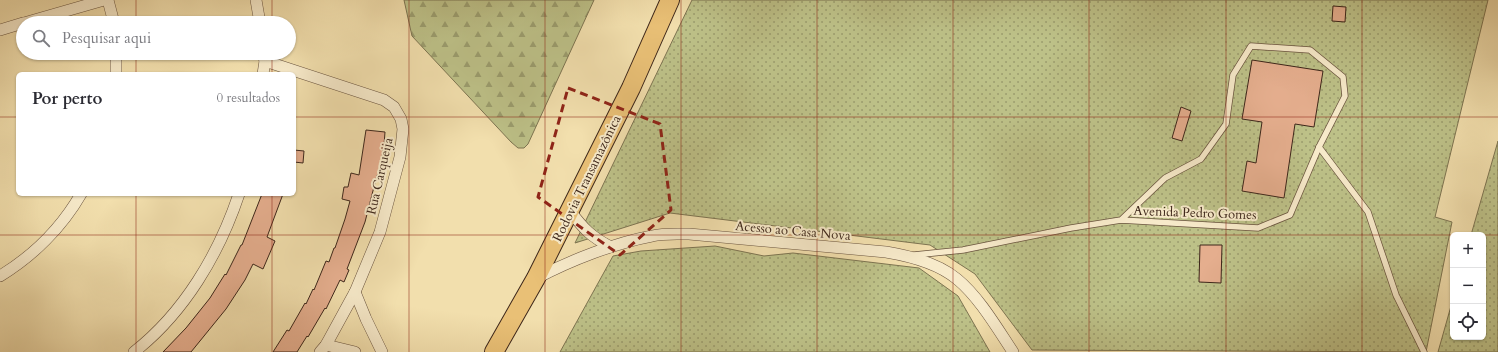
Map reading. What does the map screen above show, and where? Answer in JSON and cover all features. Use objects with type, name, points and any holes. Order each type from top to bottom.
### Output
[{"type":"highway","name":"Rodovia Transamazônica","points":[[494,352],[536,278],[570,211],[631,88],[670,0]]},
{"type":"street","points":[[48,16],[104,0]]},
{"type":"street","points":[[108,0],[112,16]]},
{"type":"street","points":[[256,0],[259,16]]},
{"type":"street","points":[[0,30],[16,25]]},
{"type":"street","points":[[116,60],[116,72]]},
{"type":"street","points":[[263,72],[264,60]]},
{"type":"street","name":"Rua Carqueija","points":[[272,60],[384,100],[394,107],[401,118],[403,129],[403,140],[380,232],[355,292],[323,348]]},
{"type":"street","points":[[0,276],[14,268],[52,235],[73,208],[80,196]]},
{"type":"street","points":[[134,352],[149,340],[186,300],[210,261],[234,210],[238,196]]},
{"type":"street","points":[[570,211],[580,225],[594,238],[610,247]]},
{"type":"street","name":"Acesso ao Casa Nova","points":[[536,278],[610,247],[653,236],[689,234],[886,252],[907,256],[939,268],[956,278],[969,290],[1013,352]]},
{"type":"street","points":[[355,292],[368,326],[382,352]]},
{"type":"street","points":[[323,348],[355,352]]},
{"type":"lane","name":"Avenida Pedro Gomes","points":[[907,256],[963,250],[1072,228],[1121,220],[1258,228],[1290,215],[1318,147],[1345,96],[1343,77],[1310,50],[1251,46],[1233,75],[1226,124],[1201,159],[1165,178],[1121,220]]},
{"type":"lane","points":[[1318,147],[1368,212],[1396,295],[1424,352]]},
{"type":"highlighted area","points":[[568,88],[660,124],[671,210],[620,255],[538,197]]},
{"type":"green space","points":[[404,0],[594,0],[528,144],[524,148],[518,148],[511,142],[412,36]]},
{"type":"green space","points":[[692,0],[1488,0],[1435,217],[1452,222],[1426,352],[1032,350],[975,274],[930,245],[670,213],[575,243]]},
{"type":"green space","points":[[1498,141],[1498,352],[1438,352],[1450,310],[1450,340],[1486,340],[1486,232],[1472,232]]},
{"type":"green space","points":[[715,246],[764,256],[793,253],[919,268],[958,296],[990,352],[560,352],[613,256],[641,251]]},
{"type":"building","points":[[1333,6],[1346,7],[1345,22],[1332,21]]},
{"type":"building","points":[[1252,60],[1323,71],[1314,127],[1295,124],[1284,198],[1242,191],[1247,161],[1256,163],[1262,122],[1242,119]]},
{"type":"building","points":[[1181,107],[1191,111],[1182,141],[1172,138]]},
{"type":"building","points":[[366,130],[385,132],[384,145],[379,175],[377,175],[365,222],[347,269],[349,270],[344,282],[340,280],[326,309],[325,308],[308,337],[307,336],[297,352],[273,352],[287,330],[289,331],[305,303],[306,304],[313,289],[314,290],[326,261],[329,262],[335,248],[350,201],[342,199],[344,187],[348,187],[351,173],[359,175]]},
{"type":"building","points":[[296,150],[304,151],[303,163],[296,162]]},
{"type":"building","points":[[261,196],[282,196],[267,237],[275,241],[263,269],[253,264],[245,280],[226,309],[191,352],[163,352],[186,328],[210,298],[225,274],[226,275],[242,245]]},
{"type":"building","points":[[1200,245],[1222,245],[1221,283],[1199,282]]}]
